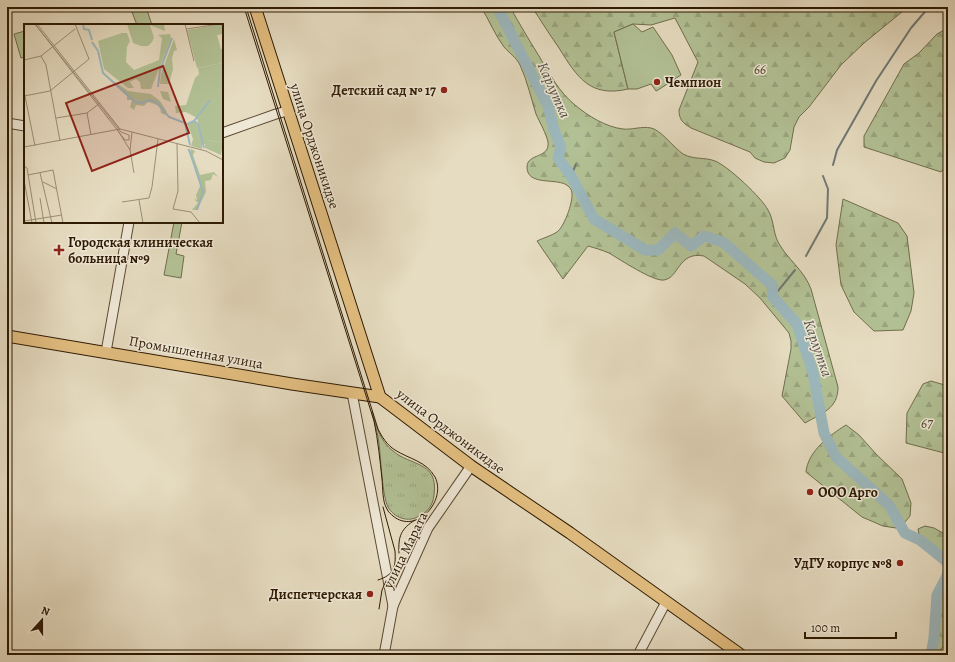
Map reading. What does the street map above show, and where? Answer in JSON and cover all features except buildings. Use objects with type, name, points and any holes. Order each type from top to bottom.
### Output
[{"type":"main road","name":"улица Орджоникидзе","points":[[255,7],[287,111],[380,397],[471,466],[570,533],[741,655]]},
{"type":"main road","name":"Промышленная улица","points":[[7,336],[292,384],[380,397]]},
{"type":"street","points":[[223,133],[287,111]]},
{"type":"street","points":[[7,123],[24,126]]},
{"type":"street","points":[[106,352],[129,223]]},
{"type":"street","points":[[352,392],[393,606]]},
{"type":"street","name":"улица Марата","points":[[384,655],[393,606],[428,528],[471,466]]},
{"type":"street","points":[[638,655],[666,602]]},
{"type":"green space","points":[[146,7],[152,24],[137,24],[132,12]]},
{"type":"green space","points":[[481,7],[510,7],[555,82],[569,100],[586,113],[610,126],[617,128],[655,129],[683,154],[691,157],[715,161],[721,164],[759,198],[770,214],[778,242],[800,270],[811,289],[838,387],[835,400],[828,410],[805,423],[782,396],[791,349],[789,333],[760,298],[745,284],[704,256],[689,257],[680,265],[673,275],[664,280],[659,280],[636,270],[609,253],[588,246],[563,279],[537,241],[557,232],[560,229],[570,208],[572,191],[563,183],[537,179],[528,173],[528,163],[534,157],[546,151],[548,142],[536,114],[520,65],[501,42]]},
{"type":"green space","name":"66","points":[[532,7],[908,7],[864,43],[841,65],[809,107],[799,117],[794,127],[790,150],[785,158],[774,163],[764,162],[755,158],[750,152],[691,128],[682,121],[679,110],[698,62],[675,18],[651,25],[633,24],[614,32],[628,89],[615,91],[594,88],[579,76],[572,68]]},
{"type":"green space","points":[[633,24],[642,32],[653,27],[672,55],[681,75],[656,91],[651,84],[637,89],[628,89],[614,32]]},
{"type":"green space","points":[[948,28],[948,163],[941,172],[864,147],[864,136],[904,64],[919,53],[937,34]]},
{"type":"green space","points":[[24,31],[24,57],[21,58],[14,34]]},
{"type":"green space","points":[[843,199],[898,223],[907,236],[914,293],[911,311],[903,330],[874,331],[854,312],[841,285],[836,245]]},
{"type":"green space","points":[[174,223],[182,223],[176,254],[184,256],[181,278],[164,275]]},
{"type":"green space","name":"67","points":[[931,381],[948,386],[948,454],[906,443],[907,413],[923,384]]},
{"type":"green space","points":[[372,411],[379,433],[385,443],[400,456],[428,470],[432,476],[434,495],[430,508],[415,518],[406,519],[398,517],[388,507],[383,486],[378,440]]},
{"type":"green space","points":[[846,425],[859,435],[902,479],[911,503],[910,516],[905,522],[896,528],[883,526],[862,517],[806,472],[811,457],[815,451],[821,444]]},
{"type":"green space","points":[[925,526],[934,528],[948,536],[948,558],[919,534],[918,529]]},
{"type":"green space","points":[[948,578],[948,627],[944,646],[936,654],[935,648],[941,596]]},
{"type":"waterway","name":"Карлутка","points":[[497,7],[548,106],[554,130],[561,147],[558,158],[571,176],[594,219],[645,250],[658,250],[675,233],[691,246],[704,236],[723,242],[772,285],[773,297],[797,324],[813,373],[824,433],[836,457],[889,505],[905,533],[920,540],[946,561],[948,565]]},
{"type":"waterway","points":[[833,165],[837,150],[876,81],[911,28],[929,7]]},
{"type":"waterway","points":[[571,176],[576,164]]},
{"type":"waterway","points":[[806,256],[827,218],[828,189],[823,176]]},
{"type":"waterway","points":[[773,297],[795,270]]},
{"type":"waterway","name":"Карлутка","points":[[931,655],[934,638],[937,595],[948,571]]},
{"type":"tram line","points":[[244,7],[374,421],[379,450],[385,506],[393,516],[402,521],[411,521],[420,518],[427,513],[437,496],[438,486],[435,477],[427,467],[392,448],[385,441],[378,429],[246,7]]},
{"type":"tram line","points":[[378,580],[388,576],[391,573],[395,562],[395,551],[383,507]]},
{"type":"tram line","points":[[399,553],[401,534],[406,527],[415,520]]},
{"type":"tram line","points":[[379,609],[382,590],[386,581]]},
{"type":"place","name":"Чемпион","points":[[657,82]]},
{"type":"place","name":"Детский сад № 17","points":[[444,90]]},
{"type":"place","name":"Городская клиническая больница №9","points":[[59,250]]},
{"type":"place","name":"ООО Арго","points":[[810,492]]},
{"type":"place","name":"УдГУ корпус №8","points":[[900,563]]},
{"type":"place","name":"Диспетчерская","points":[[370,594]]}]
